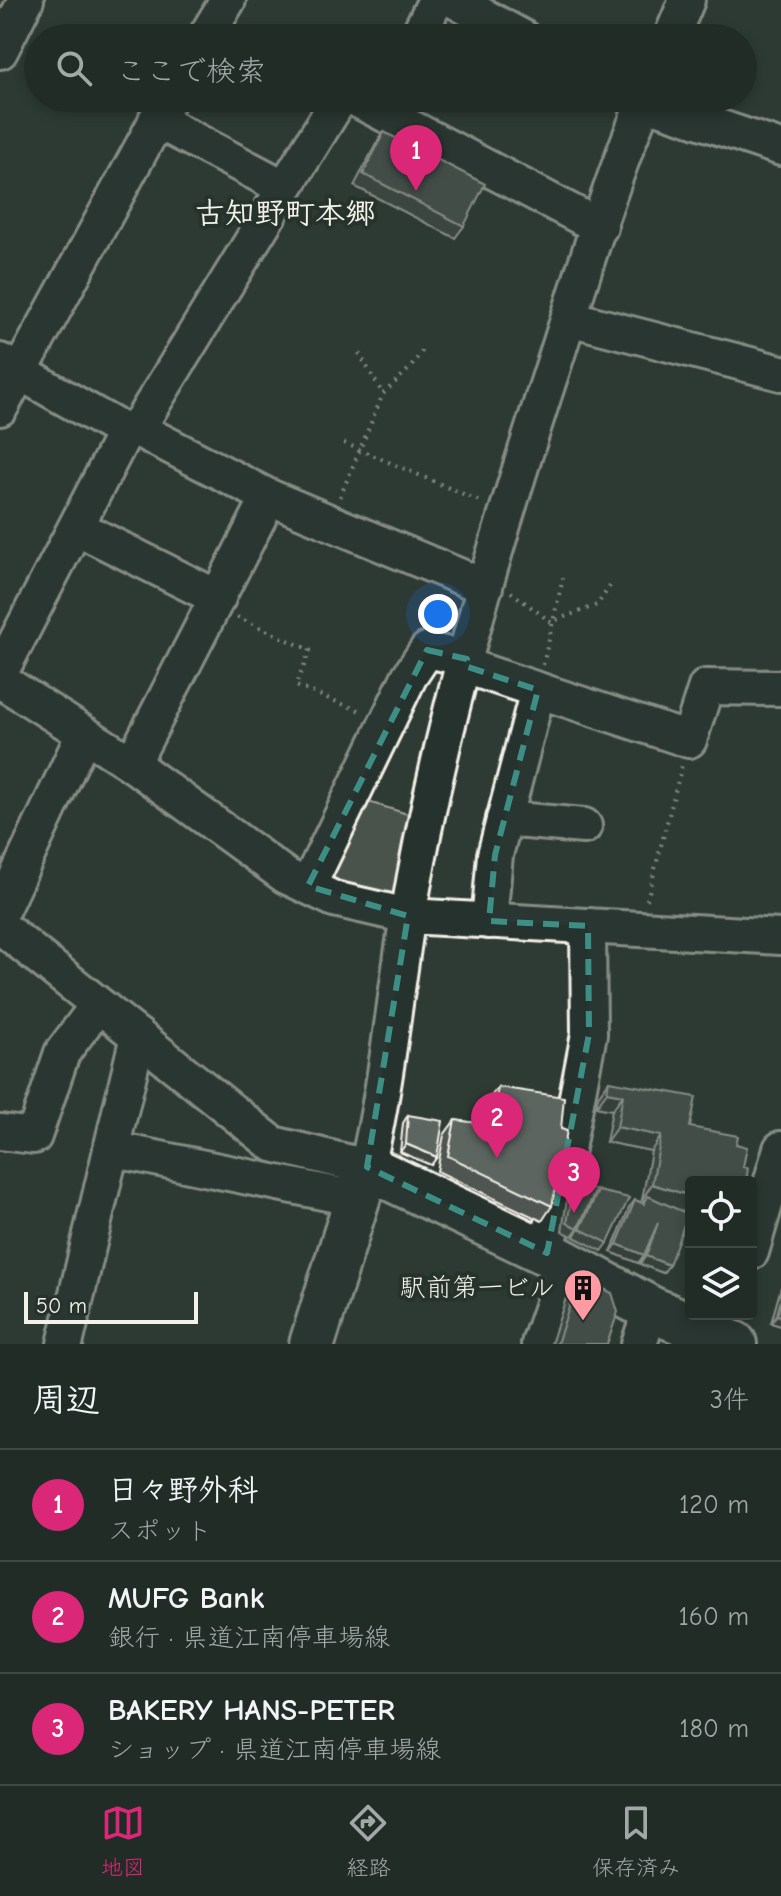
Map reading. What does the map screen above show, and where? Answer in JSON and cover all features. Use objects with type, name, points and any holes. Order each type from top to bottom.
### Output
[{"type":"main road","points":[[312,1344],[362,1183],[557,1258],[645,1327],[729,1332]]},
{"type":"street","points":[[0,51],[26,0]]},
{"type":"street","points":[[213,24],[228,0]]},
{"type":"street","points":[[424,24],[436,0]]},
{"type":"street","points":[[454,0],[498,24]]},
{"type":"street","points":[[677,24],[687,0]]},
{"type":"street","points":[[0,408],[9,366],[161,112]]},
{"type":"street","points":[[168,112],[283,187]]},
{"type":"street","points":[[0,673],[131,430],[331,112]]},
{"type":"street","points":[[389,112],[600,227]]},
{"type":"street","points":[[362,1183],[383,1097],[408,916],[486,581],[636,112]]},
{"type":"street","points":[[675,112],[781,148]]},
{"type":"street","points":[[569,318],[781,373]]},
{"type":"street","points":[[9,366],[269,497],[486,581]]},
{"type":"street","points":[[132,764],[269,497]]},
{"type":"street","points":[[78,528],[216,602]]},
{"type":"street","points":[[308,886],[409,677],[427,650],[689,740],[706,687],[781,688]]},
{"type":"street","points":[[0,680],[132,764],[286,876],[334,899],[408,916],[781,937]]},
{"type":"street","points":[[489,921],[495,855],[538,690]]},
{"type":"street","points":[[0,913],[84,734]]},
{"type":"street","points":[[504,819],[584,826]]},
{"type":"street","points":[[0,926],[273,1144],[362,1183]]},
{"type":"street","points":[[539,1344],[557,1258],[589,1034],[588,926]]},
{"type":"street","points":[[0,1132],[34,1136],[62,1053],[98,1005]]},
{"type":"street","points":[[65,1344],[138,1036]]},
{"type":"street","points":[[111,1149],[362,1183]]},
{"type":"street","points":[[752,1248],[781,1149]]},
{"type":"path","points":[[328,521],[362,451],[383,394],[411,367],[424,348]]},
{"type":"path","points":[[359,353],[383,394]]},
{"type":"path","points":[[344,443],[506,513]]},
{"type":"path","points":[[538,690],[563,578]]},
{"type":"path","points":[[486,581],[551,622]]},
{"type":"path","points":[[551,622],[597,605],[610,586]]},
{"type":"path","points":[[216,602],[310,650],[296,686],[388,721]]},
{"type":"path","points":[[640,929],[689,740]]},
{"type":"highlighted area","points":[[427,650],[467,659],[465,666],[538,690],[495,855],[489,921],[588,926],[589,1034],[547,1253],[367,1167],[408,916],[308,886]]},
{"type":"shaded area","points":[[355,798],[414,816],[399,902],[341,887],[320,876]]},
{"type":"building","points":[[384,132],[485,184],[464,226],[363,174]]},
{"type":"building","points":[[609,1081],[696,1097],[690,1127],[738,1136],[736,1144],[747,1147],[743,1167],[748,1168],[747,1176],[685,1176],[685,1194],[652,1184],[661,1136],[617,1127],[623,1095],[607,1092]]},
{"type":"building","points":[[498,1087],[564,1097],[561,1129],[567,1131],[552,1206],[448,1156],[455,1120],[492,1125]]},
{"type":"building","points":[[408,1115],[443,1121],[437,1157],[406,1144]]},
{"type":"building","points":[[574,1185],[596,1190],[578,1228],[567,1223]]},
{"type":"building","points":[[598,1191],[629,1198],[608,1243],[580,1229]]},
{"type":"building","points":[[648,1196],[685,1213],[685,1222],[669,1265],[646,1256],[658,1223],[644,1255],[617,1244],[635,1200],[644,1204]]},
{"type":"building","name":"駅前第一ビル","points":[[585,1280],[612,1293],[618,1312],[607,1344],[557,1344],[577,1283]]},
{"type":"place","name":"日々野外科","points":[[416,191]]},
{"type":"place","name":"MUFG Bank","points":[[497,1158]]},
{"type":"place","name":"BAKERY HANS-PETER","points":[[574,1213]]},
{"type":"place","name":"駅前第一ビル","points":[[583,1322]]},
{"type":"district","name":"古知野町本郷","points":[[285,213]]}]
